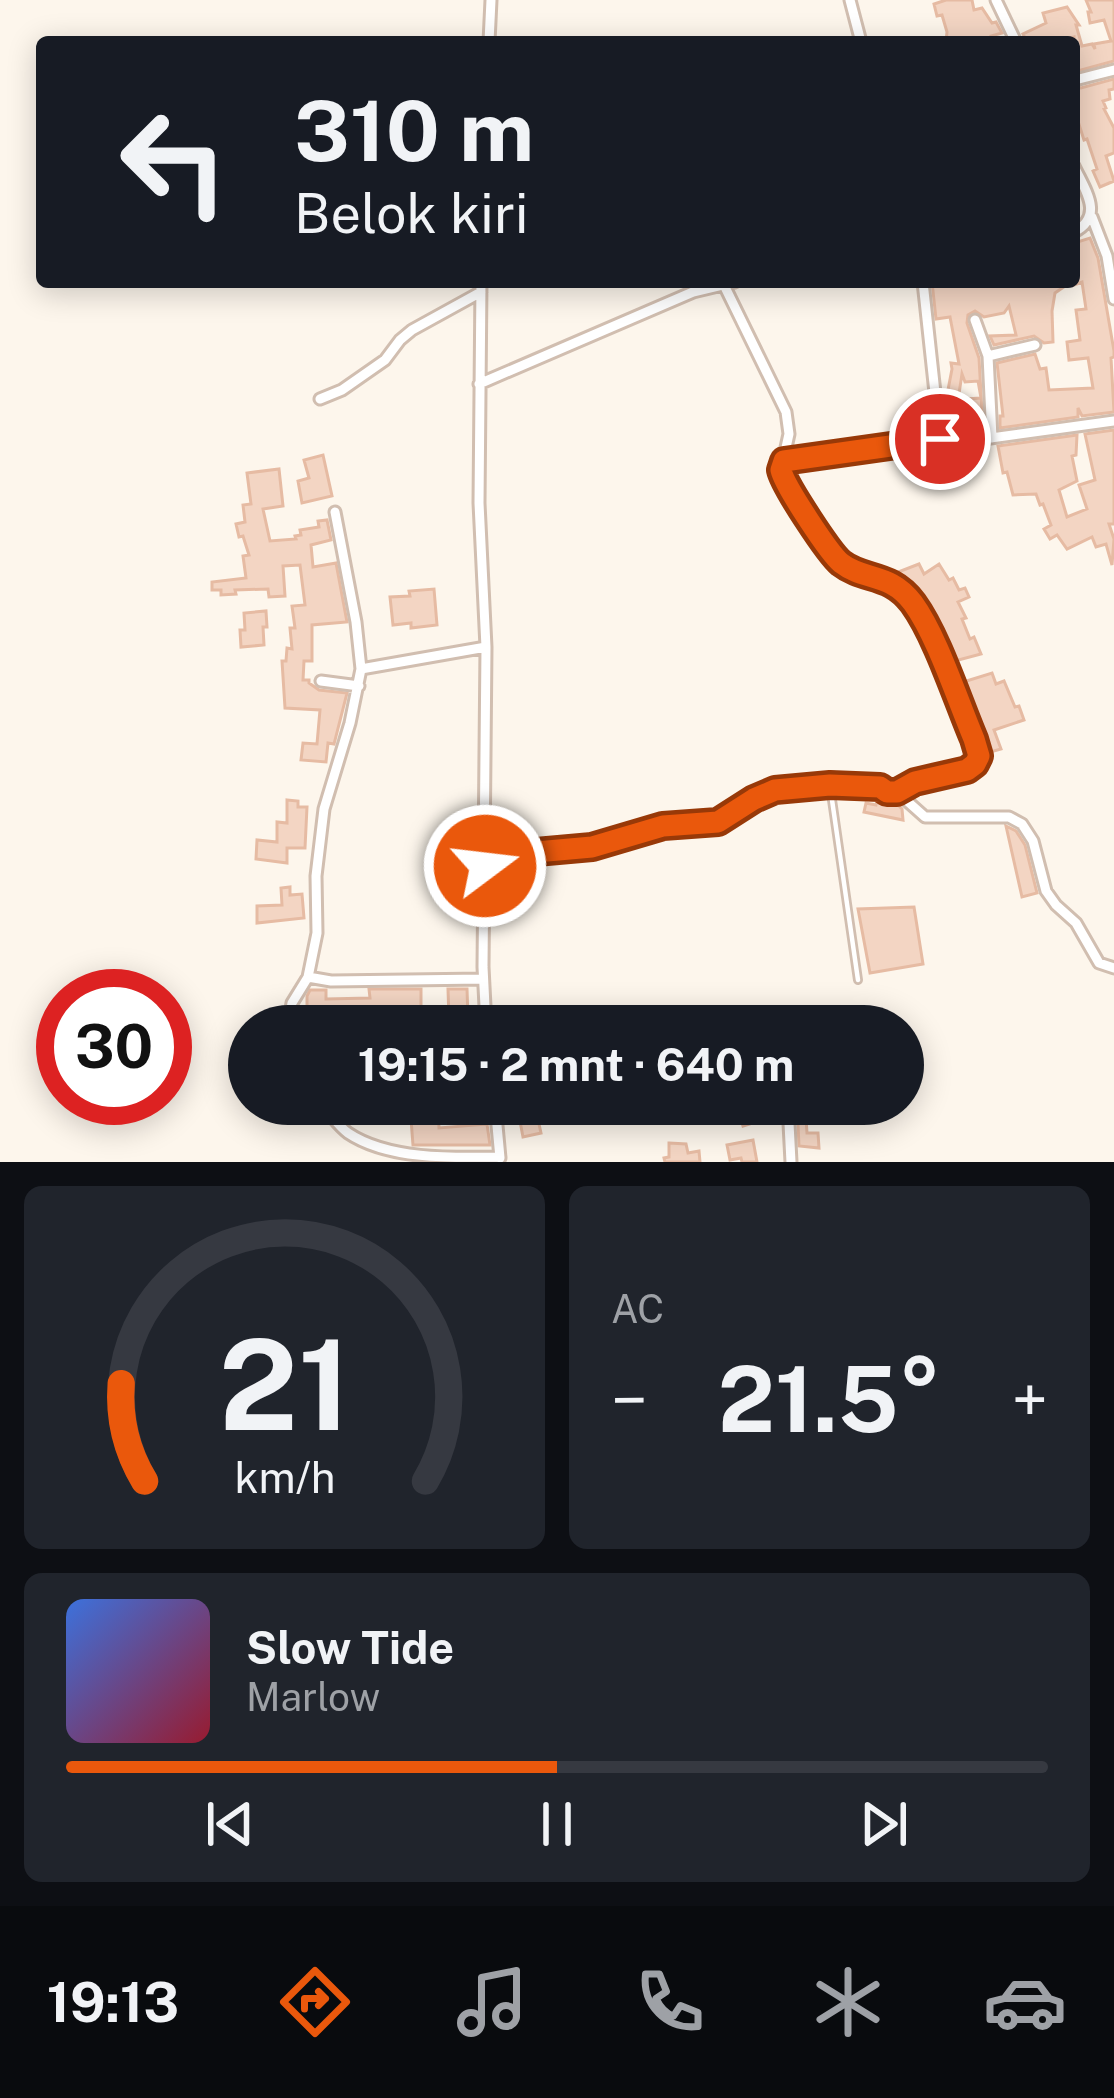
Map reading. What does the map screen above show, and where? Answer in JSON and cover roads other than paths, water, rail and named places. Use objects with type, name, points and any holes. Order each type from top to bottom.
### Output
[{"type":"street","points":[[489,36],[491,0]]},
{"type":"street","points":[[850,0],[859,36]]},
{"type":"street","points":[[996,0],[1013,36]]},
{"type":"street","points":[[1080,80],[1114,70]]},
{"type":"street","points":[[1080,183],[1101,236],[1114,299]]},
{"type":"street","points":[[1080,229],[1092,217]]},
{"type":"street","points":[[320,399],[342,390],[385,360],[412,329],[479,288]]},
{"type":"street","points":[[481,288],[478,503],[486,646],[485,1005]]},
{"type":"street","points":[[478,383],[708,288]]},
{"type":"street","points":[[485,866],[536,852],[592,847],[663,826],[718,822],[764,793],[830,785],[897,792],[915,782],[967,770],[979,756],[912,601],[898,586],[842,564],[783,480],[787,412],[725,288]]},
{"type":"street","points":[[924,288],[940,439]]},
{"type":"street","points":[[975,320],[988,356],[992,438]]},
{"type":"street","points":[[988,356],[1035,345]]},
{"type":"street","points":[[784,461],[1114,421]]},
{"type":"street","points":[[292,1005],[308,977],[317,933],[316,876],[324,809],[361,669],[335,512]]},
{"type":"street","points":[[361,669],[486,646]]},
{"type":"street","points":[[322,681],[358,686]]},
{"type":"street","points":[[897,792],[925,817],[1009,817],[1022,824],[1033,841],[1046,891],[1076,923],[1099,963],[1114,968]]},
{"type":"street","points":[[308,977],[331,981],[483,979]]},
{"type":"street","points":[[341,1125],[382,1147],[440,1159],[500,1160],[497,1125]]},
{"type":"street","points":[[789,1125],[791,1162]]},
{"type":"lane","points":[[830,785],[858,980]]}]
